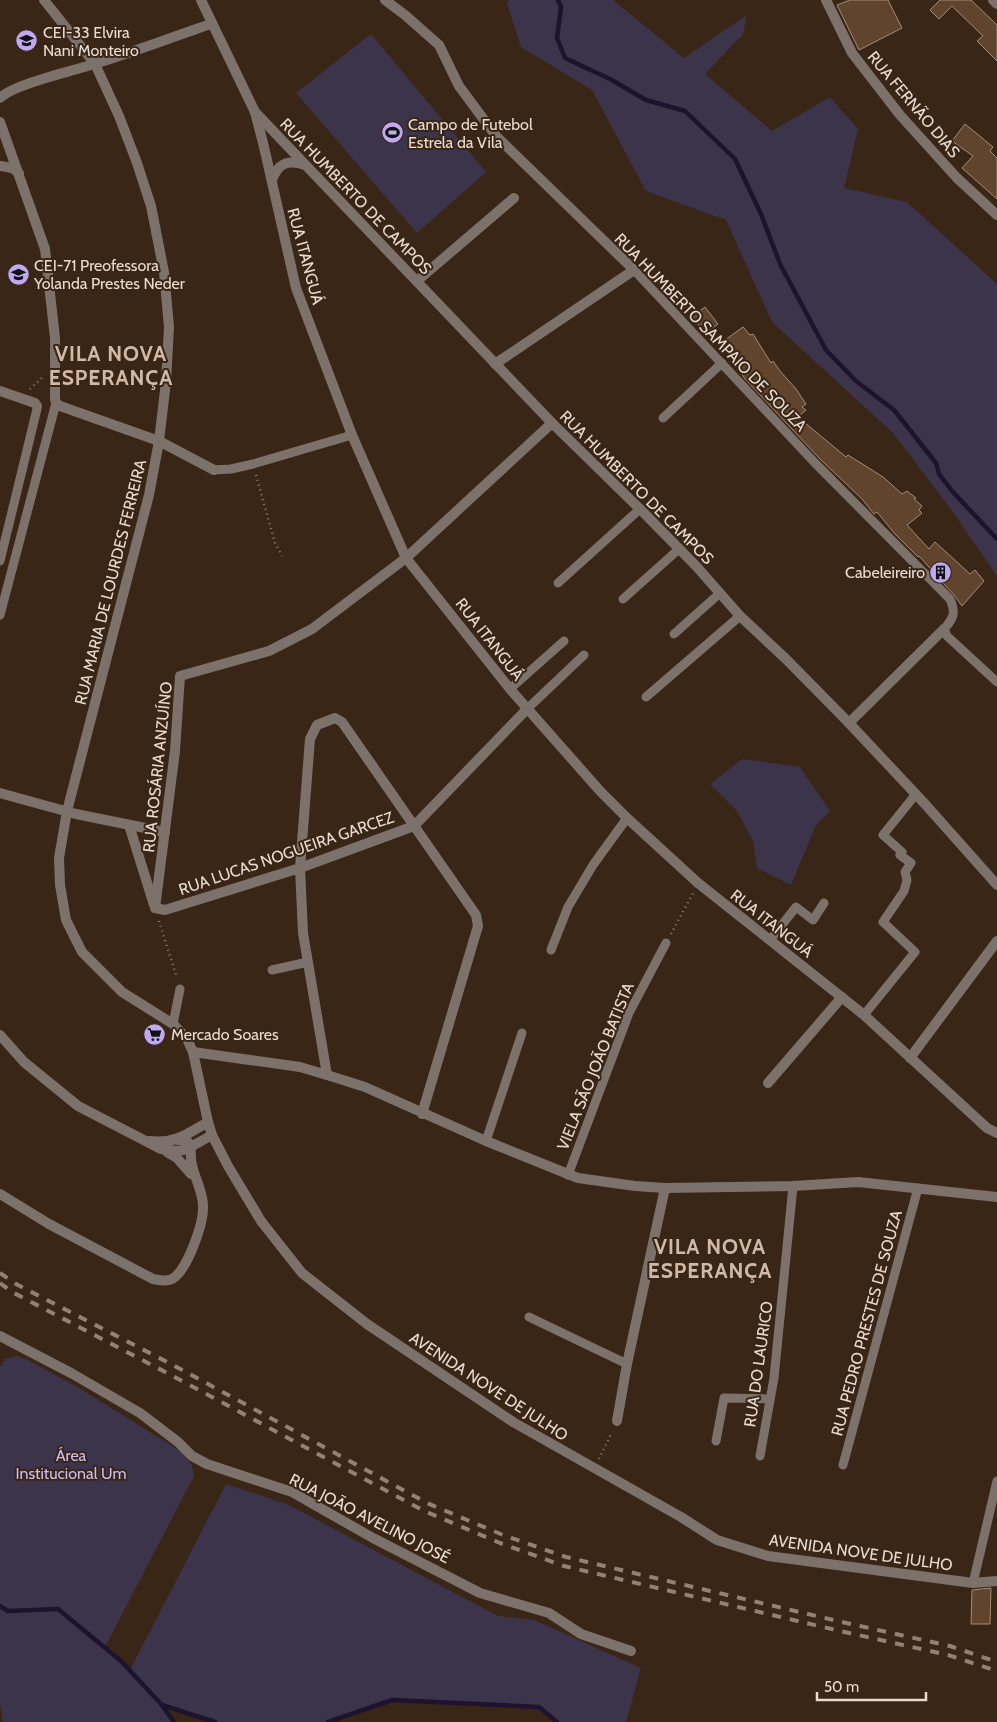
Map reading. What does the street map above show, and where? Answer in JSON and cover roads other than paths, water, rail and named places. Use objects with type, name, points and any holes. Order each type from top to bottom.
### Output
[{"type":"street","name":"RUA MARIA DE LOURDES FERREIRA","points":[[44,0],[95,64],[119,116],[137,163],[151,206],[164,272],[169,327],[166,382],[150,495],[66,812],[59,858],[60,885],[66,920],[82,952],[122,992],[173,1024],[187,1039],[193,1052]]},
{"type":"street","name":"RUA ITANGUÁ","points":[[201,0],[255,112],[296,288],[352,435],[406,558],[510,689],[600,791],[627,818],[698,883],[864,1015],[987,1128],[997,1132]]},
{"type":"street","name":"RUA HUMBERTO SAMPAIO DE SOUZA","points":[[385,0],[439,45],[459,86],[496,136],[634,270]]},
{"type":"street","name":"RUA FERNÃO DIAS","points":[[826,0],[852,53],[900,115],[956,178],[997,215]]},
{"type":"street","points":[[993,0],[997,4]]},
{"type":"street","points":[[0,98],[12,90],[211,24]]},
{"type":"street","name":"RUA HUMBERTO DE CAMPOS","points":[[255,112],[552,423],[679,549],[740,616],[786,659],[849,723],[916,794],[997,885]]},
{"type":"street","points":[[0,122],[3,136],[19,173],[45,249],[55,338],[56,403],[159,441],[214,470]]},
{"type":"street","points":[[272,181],[277,169],[288,162],[297,162],[308,166]]},
{"type":"street","points":[[1,165],[19,173]]},
{"type":"street","points":[[417,281],[514,198]]},
{"type":"street","points":[[495,364],[634,270]]},
{"type":"street","points":[[0,391],[35,403],[37,406]]},
{"type":"street","points":[[406,558],[552,423]]},
{"type":"street","name":"RUA ROSÁRIA ANZUÍNO","points":[[156,908],[175,751],[180,676],[269,651],[312,629],[406,558]]},
{"type":"street","points":[[849,723],[944,629]]},
{"type":"street","name":"RUA LUCAS NOGUEIRA GARCEZ","points":[[156,908],[165,910],[300,868],[414,826],[527,709]]},
{"type":"street","points":[[327,1075],[303,933],[300,868],[310,739],[317,725],[336,718],[342,722],[476,915],[478,926],[422,1114]]},
{"type":"street","points":[[0,792],[66,812],[166,832]]},
{"type":"street","name":"RUA ROSÁRIA ANZUÍNO","points":[[129,825],[156,908]]},
{"type":"street","points":[[910,1058],[997,941]]},
{"type":"street","points":[[768,1083],[842,997]]},
{"type":"street","points":[[0,1035],[24,1062],[78,1106],[161,1148],[182,1163],[196,1181]]},
{"type":"street","points":[[193,1052],[300,1068],[327,1075],[365,1088],[422,1114],[578,1178],[665,1188],[793,1186],[858,1182],[997,1197]]},
{"type":"street","name":"AVENIDA NOVE DE JULHO","points":[[193,1052],[212,1135],[260,1221],[302,1273],[367,1324],[513,1422],[681,1517],[717,1540],[768,1556],[973,1583],[997,1582]]},
{"type":"street","points":[[177,1140],[208,1122]]},
{"type":"street","points":[[161,1148],[178,1151],[191,1147],[212,1135]]},
{"type":"street","points":[[0,1194],[49,1224],[153,1279],[170,1280],[182,1271],[202,1219],[201,1192],[191,1164],[191,1147],[186,1140],[158,1142],[142,1140]]},
{"type":"street","points":[[617,1421],[627,1364],[665,1188]]},
{"type":"street","name":"RUA JOÃO AVELINO JOSÉ","points":[[0,1336],[71,1372],[140,1413],[178,1442],[192,1456],[207,1464],[292,1492],[373,1538],[480,1592],[549,1613],[581,1634],[631,1651]]},
{"type":"lane","name":"RUA HUMBERTO SAMPAIO DE SOUZA","points":[[634,270],[815,463],[950,599],[954,617],[944,629]]},
{"type":"lane","points":[[663,418],[722,363]]},
{"type":"lane","points":[[0,615],[56,403]]},
{"type":"lane","points":[[0,561],[37,406]]},
{"type":"lane","points":[[214,470],[231,469],[253,464],[352,435]]},
{"type":"lane","points":[[558,583],[640,509]]},
{"type":"lane","points":[[623,599],[679,549]]},
{"type":"lane","points":[[674,634],[720,593]]},
{"type":"lane","points":[[646,697],[740,616]]},
{"type":"lane","points":[[944,629],[951,642],[997,682]]},
{"type":"lane","points":[[510,689],[564,641]]},
{"type":"lane","points":[[527,709],[584,656]]},
{"type":"lane","points":[[864,1015],[915,952],[883,922],[904,890],[907,880],[905,872],[911,863],[900,855],[902,852],[883,834],[916,794]]},
{"type":"lane","points":[[551,950],[568,907],[593,865],[627,818]]},
{"type":"lane","points":[[770,940],[796,907],[813,920],[824,903]]},
{"type":"lane","name":"VIELA SÃO JOÃO BATISTA","points":[[568,1175],[630,1013],[666,944]]},
{"type":"lane","points":[[272,970],[308,962]]},
{"type":"lane","points":[[173,1024],[180,989]]},
{"type":"lane","points":[[486,1141],[522,1033]]},
{"type":"lane","name":"RUA DO LAURICO","points":[[760,1456],[774,1378],[793,1186]]},
{"type":"lane","name":"RUA PEDRO PRESTES DE SOUZA","points":[[844,1465],[918,1188]]},
{"type":"lane","points":[[529,1317],[627,1364]]},
{"type":"lane","points":[[716,1441],[724,1398],[770,1399]]},
{"type":"lane","points":[[973,1583],[997,1481]]},
{"type":"waterway","points":[[558,0],[561,7],[557,38],[565,58],[610,79],[646,100],[685,111],[735,159],[761,214],[780,264],[826,350],[856,381],[894,410],[936,463],[939,474],[952,491],[997,539]]},
{"type":"waterway","points":[[0,1606],[8,1611],[58,1609],[121,1661],[162,1705],[174,1722]]},
{"type":"waterway","points":[[328,1722],[392,1700],[539,1707],[557,1722]]},
{"type":"waterway","points":[[162,1705],[215,1722]]},
{"type":"railway","points":[[0,1273],[16,1284],[173,1365],[427,1503],[503,1535],[566,1557],[950,1646],[997,1662]]},
{"type":"railway","points":[[0,1283],[12,1292],[424,1511],[500,1543],[564,1566],[948,1655],[997,1671]]},
{"type":"place","name":"CEI-33 Elvira Nani Monteiro","points":[[27,41]]},
{"type":"place","name":"Campo de Futebol Estrela da Vila","points":[[392,133]]},
{"type":"place","name":"CEI-71 Preofessora Yolanda Prestes Neder","points":[[18,274]]},
{"type":"place","name":"Cabeleireiro","points":[[941,572]]},
{"type":"place","name":"Mercado Soares","points":[[155,1034]]},
{"type":"district","name":"VILA NOVA ESPERANÇA","points":[[111,366]]},
{"type":"district","name":"VILA NOVA ESPERANÇA","points":[[710,1259]]},
{"type":"park label","name":"Área Institucional Um","points":[[71,1464]]}]
